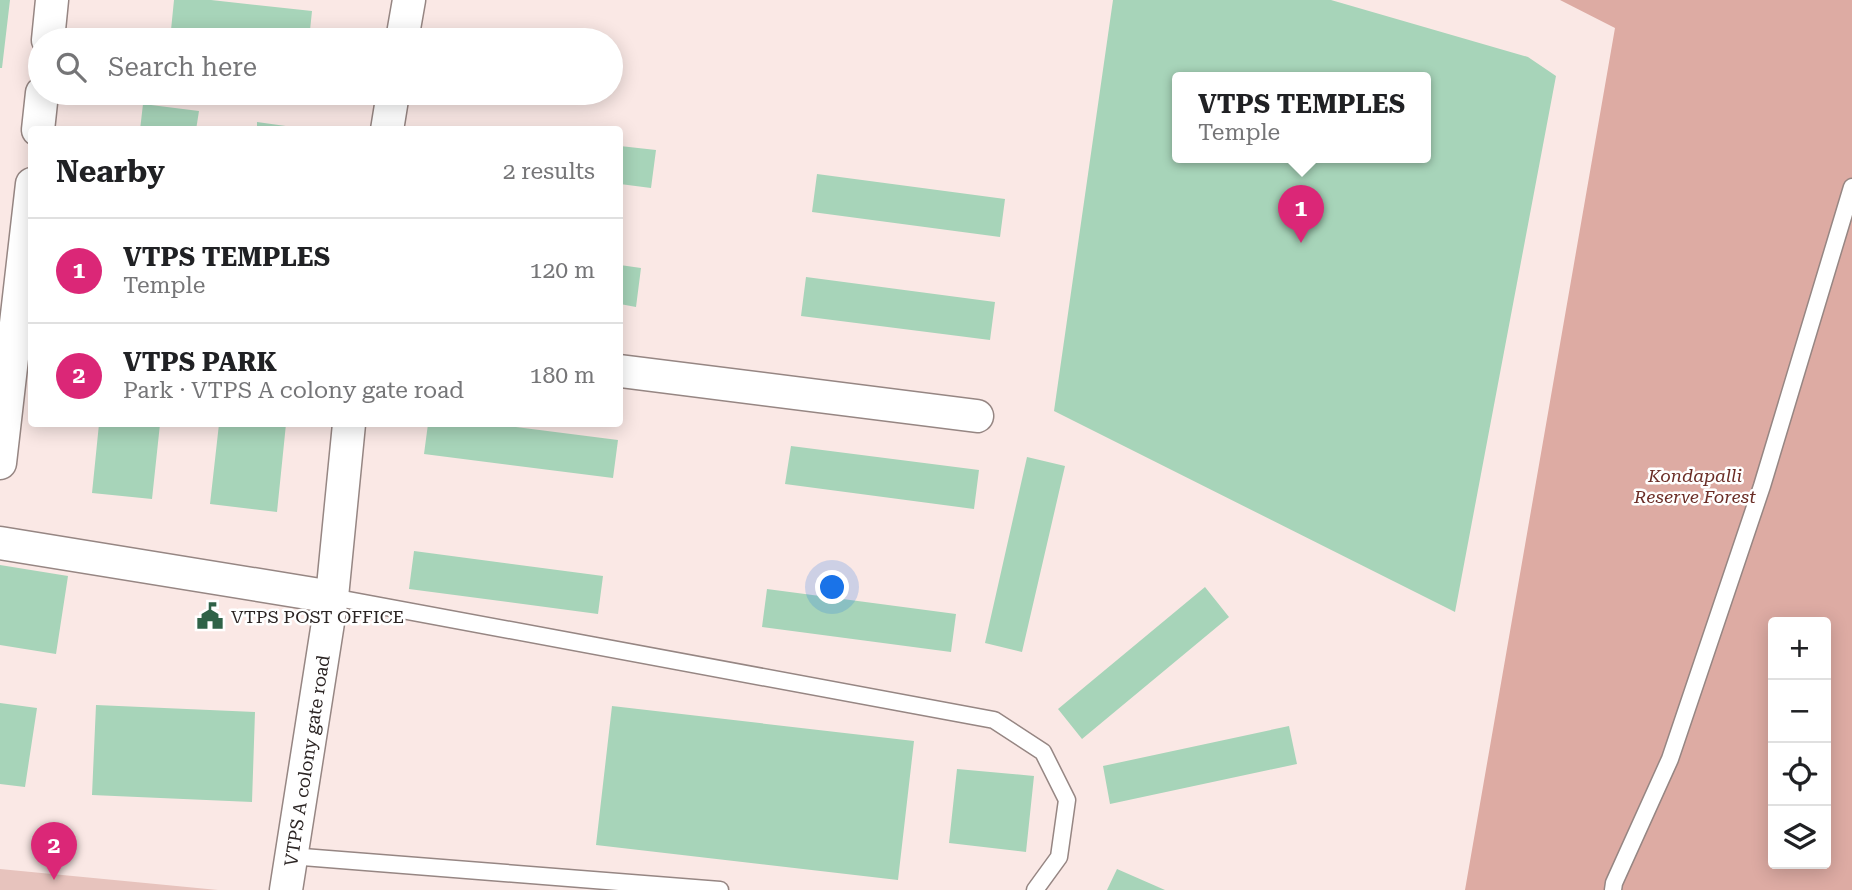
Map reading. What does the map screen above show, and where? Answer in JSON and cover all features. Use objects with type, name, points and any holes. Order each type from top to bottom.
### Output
[{"type":"street","points":[[49,28],[52,0]]},
{"type":"street","points":[[404,28],[409,0]]},
{"type":"street","points":[[38,126],[41,105]]},
{"type":"street","points":[[388,126],[392,105]]},
{"type":"street","points":[[0,463],[28,219]]},
{"type":"street","points":[[623,371],[976,416]]},
{"type":"street","name":"VTPS A colony gate road","points":[[286,890],[332,597],[349,427]]},
{"type":"street","points":[[0,543],[332,597]]},
{"type":"lane","points":[[1613,890],[1670,759],[1762,486],[1852,187]]},
{"type":"lane","points":[[332,597],[994,720],[1043,752],[1067,800],[1059,856],[1035,890]]},
{"type":"lane","points":[[290,856],[720,890]]},
{"type":"shaded area","points":[[0,869],[218,890],[0,890]]},
{"type":"green space","name":"Kondapalli Reserve Forest","points":[[1560,0],[1852,0],[1852,890],[1465,890],[1615,28]]},
{"type":"building","points":[[0,0],[10,0],[2,68],[0,68]]},
{"type":"building","points":[[174,0],[211,0],[312,11],[310,28],[171,28]]},
{"type":"building","points":[[1113,0],[1331,0],[1528,57],[1556,76],[1455,612],[1054,411]]},
{"type":"building","points":[[143,105],[199,111],[197,126],[140,126]]},
{"type":"building","points":[[257,122],[286,126],[257,126]]},
{"type":"building","points":[[623,146],[656,150],[651,188],[623,184]]},
{"type":"building","points":[[817,174],[1005,199],[1000,237],[812,212]]},
{"type":"building","points":[[623,265],[641,268],[636,307],[623,305]]},
{"type":"building","points":[[806,277],[995,302],[990,340],[801,316]]},
{"type":"building","points":[[99,427],[160,427],[152,499],[92,493]]},
{"type":"building","points":[[219,427],[286,427],[277,512],[210,504]]},
{"type":"building","points":[[428,427],[516,427],[618,440],[613,478],[424,454]]},
{"type":"building","points":[[791,446],[979,470],[974,509],[785,484]]},
{"type":"building","points":[[1027,457],[1065,466],[1022,652],[985,643]]},
{"type":"building","points":[[414,551],[603,576],[598,614],[409,589]]},
{"type":"building","points":[[0,565],[68,576],[56,654],[0,645]]},
{"type":"building","points":[[1205,587],[1229,617],[1082,739],[1058,709]]},
{"type":"building","points":[[767,589],[956,614],[951,652],[762,627]]},
{"type":"building","points":[[0,703],[37,708],[25,787],[0,784]]},
{"type":"building","points":[[96,705],[255,712],[252,802],[92,795]]},
{"type":"building","points":[[612,706],[914,741],[898,880],[596,845]]},
{"type":"building","points":[[1289,726],[1297,764],[1110,804],[1103,766]]},
{"type":"building","points":[[957,769],[1034,776],[1026,852],[949,843]]},
{"type":"building","points":[[1117,869],[1165,890],[1107,890]]},
{"type":"place","name":"VTPS TEMPLES","points":[[1301,243]]},
{"type":"place","name":"VTPS POST OFFICE","points":[[210,616]]},
{"type":"place","name":"VTPS PARK","points":[[54,880]]}]
